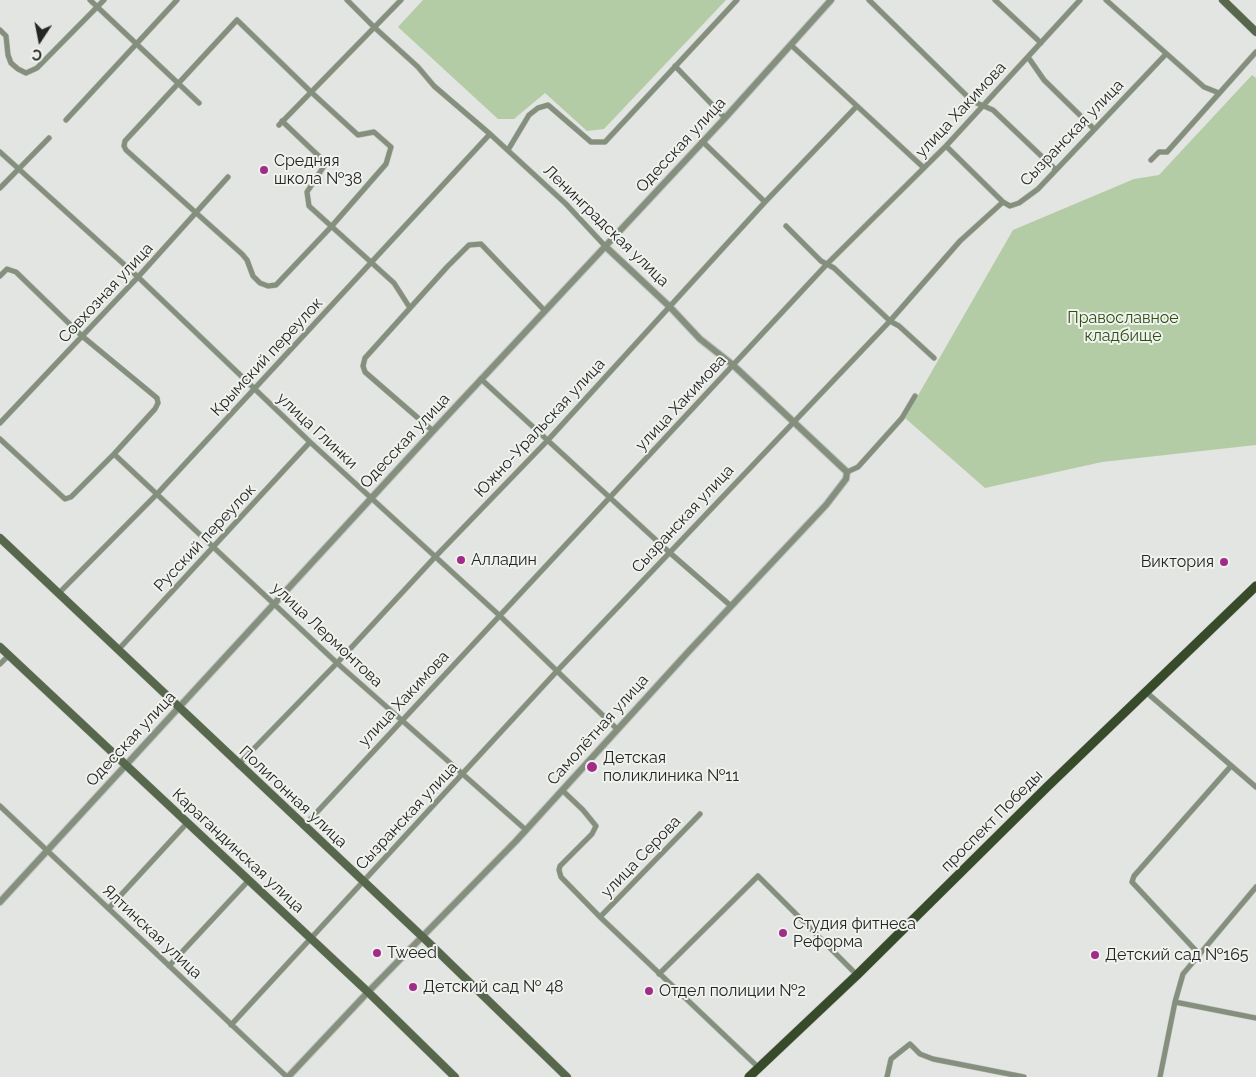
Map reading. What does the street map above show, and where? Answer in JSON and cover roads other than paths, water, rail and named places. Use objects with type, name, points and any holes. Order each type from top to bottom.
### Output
[{"type":"main road","points":[[1223,0],[1256,32]]},
{"type":"main road","name":"Полигонная улица","points":[[0,538],[117,651],[363,881],[567,1077]]},
{"type":"main road","name":"проспект Победы","points":[[749,1077],[857,975],[1034,800],[1256,586]]},
{"type":"main road","name":"Карагандинская улица","points":[[0,647],[368,992],[455,1077]]},
{"type":"street","points":[[90,0],[199,103]]},
{"type":"street","points":[[0,30],[6,36],[11,63],[18,70],[26,73],[37,68],[104,0]]},
{"type":"street","points":[[66,120],[177,0]]},
{"type":"street","name":"Ленинградская улица","points":[[347,0],[418,67],[434,86],[508,150],[566,204],[700,339],[733,365],[847,472]]},
{"type":"street","points":[[401,0],[310,91],[281,123],[326,163],[307,192],[309,206],[394,283],[410,308]]},
{"type":"street","points":[[508,150],[529,115],[538,108],[548,105],[591,142],[605,142],[737,0]]},
{"type":"street","name":"Одесская улица","points":[[0,902],[432,431],[725,118],[831,0]]},
{"type":"street","points":[[869,0],[972,101],[993,110],[1056,170]]},
{"type":"street","points":[[995,0],[1041,43]]},
{"type":"street","name":"улица Хакимова","points":[[304,826],[827,264],[946,146],[1080,0]]},
{"type":"street","points":[[1106,0],[1204,87],[1219,93]]},
{"type":"street","points":[[237,20],[310,91],[358,135],[374,132],[391,147],[386,164],[331,227],[276,285],[268,286],[260,283],[253,276],[247,260],[126,150],[124,146],[125,141],[237,20]]},
{"type":"street","points":[[791,45],[924,168]]},
{"type":"street","points":[[1151,160],[1159,152],[1166,152],[1256,52]]},
{"type":"street","name":"Сызранская улица","points":[[232,1025],[557,671],[890,321],[960,241],[1003,202],[1010,206],[1019,203],[1038,189],[1166,54]]},
{"type":"street","points":[[1028,57],[1044,80],[1094,129]]},
{"type":"street","points":[[675,66],[725,118]]},
{"type":"street","name":"Южно-Уральская улица","points":[[238,765],[434,557],[548,440],[765,202],[857,106]]},
{"type":"street","name":"Крымский переулок","points":[[58,594],[157,494],[490,134]]},
{"type":"street","points":[[0,188],[49,138]]},
{"type":"street","points":[[702,142],[765,202]]},
{"type":"street","points":[[946,146],[1003,202]]},
{"type":"street","name":"улица Глинки","points":[[0,152],[138,277],[310,442],[499,616],[617,728]]},
{"type":"street","name":"Совхозная улица","points":[[0,423],[138,277],[228,178]]},
{"type":"street","points":[[786,226],[890,321],[899,326],[934,358]]},
{"type":"street","points":[[432,431],[365,372],[363,366],[365,358],[465,248],[481,244],[545,311]]},
{"type":"street","points":[[0,276],[7,269],[16,272],[61,318],[157,398],[158,404],[114,454],[71,497],[66,499],[0,440]]},
{"type":"street","points":[[481,379],[669,552],[731,606]]},
{"type":"street","name":"Самолётная улица","points":[[287,1077],[526,830],[617,728],[842,485],[846,479],[847,472],[858,467],[902,418],[916,396]]},
{"type":"street","name":"Русский переулок","points":[[117,651],[310,442]]},
{"type":"street","name":"улица Лермонтова","points":[[114,454],[337,662],[526,830]]},
{"type":"street","points":[[0,664],[9,655]]},
{"type":"street","points":[[1146,692],[1256,787]]},
{"type":"street","points":[[1199,954],[1132,882],[1134,876],[1232,766]]},
{"type":"street","points":[[562,790],[583,810],[596,826],[592,834],[564,861],[559,870],[562,877],[600,918],[759,1068]]},
{"type":"street","name":"Ялтинская улица","points":[[0,806],[287,1077]]},
{"type":"street","name":"улица Серова","points":[[600,918],[700,814]]},
{"type":"street","points":[[109,908],[188,822]]},
{"type":"street","points":[[659,974],[758,876],[857,975]]},
{"type":"street","points":[[169,966],[249,880]]},
{"type":"street","points":[[1160,1077],[1175,1002],[1183,974],[1256,887]]},
{"type":"street","points":[[1175,1002],[1256,1018]]},
{"type":"street","points":[[887,1077],[891,1059],[910,1044],[920,1054],[933,1059],[1024,1077]]},
{"type":"place","name":"Средняя школа №38","points":[[264,170]]},
{"type":"place","name":"Алладин","points":[[461,560]]},
{"type":"place","name":"Виктория","points":[[1224,562]]},
{"type":"place","name":"Детская поликлиника №11","points":[[592,767]]},
{"type":"place","name":"Студия фитнеса Реформа","points":[[783,933]]},
{"type":"place","name":"Tweed","points":[[377,953]]},
{"type":"place","name":"Детский сад №165","points":[[1095,955]]},
{"type":"place","name":"Детский сад № 48","points":[[413,987]]},
{"type":"place","name":"Отдел полиции №2","points":[[649,991]]},
{"type":"park label","name":"Православное кладбище","points":[[1123,327]]}]
